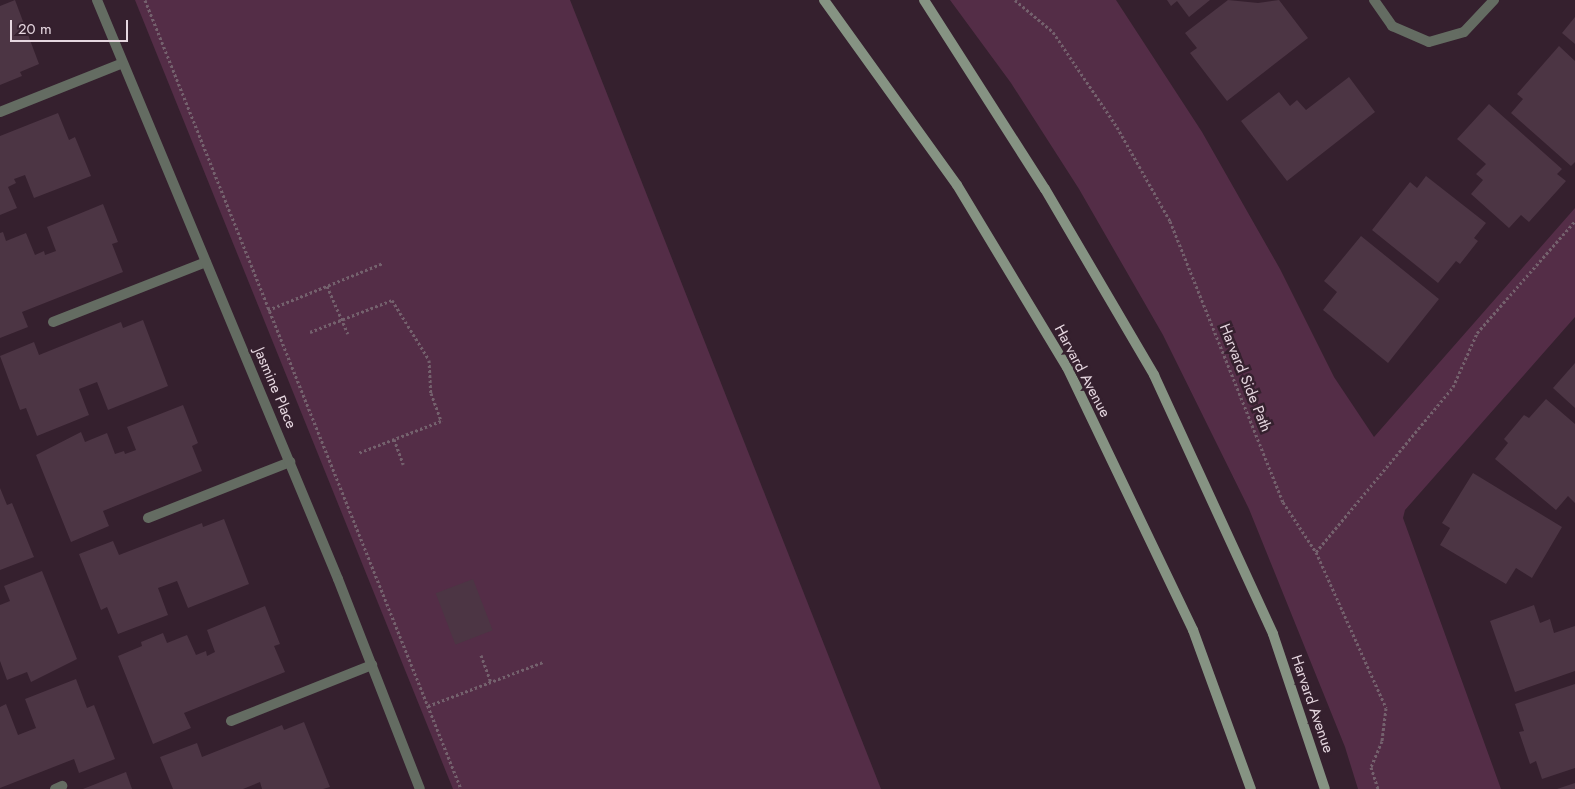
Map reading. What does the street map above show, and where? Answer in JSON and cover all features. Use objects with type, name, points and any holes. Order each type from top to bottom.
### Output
[{"type":"main road","name":"Harvard Avenue","points":[[824,0],[957,185],[1067,367],[1193,630],[1251,789]]},
{"type":"main road","name":"Harvard Avenue","points":[[924,0],[1045,189],[1154,375],[1273,634],[1325,789]]},
{"type":"street","name":"Jasmine Place","points":[[96,0],[290,462],[420,789]]},
{"type":"street","points":[[1374,0],[1392,26],[1430,42],[1464,32],[1494,0]]},
{"type":"street","points":[[0,112],[123,64]]},
{"type":"street","points":[[53,322],[206,262]]},
{"type":"street","points":[[148,518],[290,462]]},
{"type":"street","points":[[231,721],[372,665]]},
{"type":"path","points":[[146,0],[268,310],[461,789]]},
{"type":"path","name":"Harvard Side Path","points":[[1015,0],[1053,32],[1117,127],[1170,221],[1283,502],[1316,552],[1386,708],[1382,741],[1372,767],[1378,789]]},
{"type":"path","points":[[1316,552],[1453,387],[1477,333],[1575,221]]},
{"type":"path","points":[[268,310],[383,263]]},
{"type":"path","points":[[328,286],[348,334]]},
{"type":"path","points":[[310,332],[392,300],[429,360],[432,393],[441,421],[358,453]]},
{"type":"path","points":[[394,439],[403,464]]},
{"type":"path","points":[[481,655],[491,682]]},
{"type":"path","points":[[428,706],[543,662]]},
{"type":"shaded area","points":[[135,0],[570,0],[881,789],[453,789]]},
{"type":"shaded area","points":[[950,0],[1116,0],[1202,132],[1280,269],[1334,377],[1374,437],[1575,208],[1575,317],[1405,510],[1403,518],[1501,789],[1358,789],[1345,747],[1249,509],[1163,335],[1079,189],[1011,83]]},
{"type":"building","points":[[15,0],[39,64],[20,72],[22,76],[0,85],[0,6]]},
{"type":"building","points":[[1167,0],[1210,0],[1189,17],[1177,1],[1171,6]]},
{"type":"building","points":[[1228,0],[1258,3],[1279,0],[1308,38],[1227,101],[1190,53],[1197,48],[1185,33]]},
{"type":"building","points":[[1575,17],[1575,44],[1562,33]]},
{"type":"building","points":[[1559,46],[1575,61],[1575,162],[1571,166],[1511,113],[1523,99],[1517,94]]},
{"type":"building","points":[[1349,77],[1375,112],[1287,181],[1241,121],[1279,92],[1290,106],[1297,100],[1306,110]]},
{"type":"building","points":[[1489,104],[1562,169],[1557,174],[1566,181],[1529,222],[1521,215],[1509,228],[1471,194],[1483,180],[1476,174],[1486,164],[1457,139]]},
{"type":"building","points":[[58,113],[69,140],[75,137],[91,176],[34,198],[25,175],[14,179],[16,183],[8,187],[17,208],[0,215],[0,136]]},
{"type":"building","points":[[1426,176],[1486,223],[1474,238],[1478,241],[1460,264],[1456,261],[1438,283],[1372,230],[1410,182],[1417,188]]},
{"type":"building","points":[[103,204],[118,242],[112,244],[123,272],[22,312],[28,327],[0,338],[0,233],[3,232],[6,241],[26,233],[35,255],[44,251],[45,255],[56,251],[47,227]]},
{"type":"building","points":[[1361,236],[1439,299],[1388,363],[1323,310],[1337,292],[1324,281]]},
{"type":"building","points":[[143,320],[168,386],[108,410],[97,382],[79,389],[89,415],[37,436],[26,408],[20,410],[0,356],[34,342],[39,355],[121,322],[123,328]]},
{"type":"building","points":[[1575,363],[1575,408],[1553,388]]},
{"type":"building","points":[[1546,399],[1575,424],[1575,503],[1568,496],[1556,510],[1495,459],[1508,443],[1504,439],[1524,415],[1529,418]]},
{"type":"building","points":[[183,405],[198,443],[192,446],[202,471],[103,511],[109,526],[71,542],[36,455],[81,432],[85,442],[107,433],[115,454],[124,451],[125,454],[136,450],[127,427]]},
{"type":"building","points":[[1473,473],[1562,527],[1532,578],[1516,568],[1506,584],[1440,545],[1450,528],[1442,523]]},
{"type":"building","points":[[0,488],[7,505],[12,503],[34,557],[0,570]]},
{"type":"building","points":[[224,519],[249,584],[188,608],[177,581],[158,588],[168,615],[118,634],[107,607],[101,610],[79,554],[113,541],[119,555],[202,523],[203,527]]},
{"type":"building","points":[[42,571],[77,659],[31,682],[27,672],[7,680],[0,661],[0,605],[10,601],[4,586]]},
{"type":"building","points":[[473,579],[493,630],[455,645],[436,593]]},
{"type":"building","points":[[1534,605],[1540,623],[1550,619],[1554,633],[1575,626],[1575,671],[1515,692],[1490,621]]},
{"type":"building","points":[[265,606],[280,644],[274,646],[285,672],[184,713],[191,728],[153,744],[118,656],[142,646],[141,642],[163,633],[167,643],[187,635],[196,655],[206,651],[207,656],[215,652],[207,630]]},
{"type":"building","points":[[76,679],[87,708],[94,705],[115,759],[79,773],[74,759],[0,788],[0,707],[6,704],[18,735],[36,728],[25,699]]},
{"type":"building","points":[[1575,684],[1575,768],[1542,779],[1536,761],[1530,764],[1519,732],[1524,731],[1515,704]]},
{"type":"building","points":[[304,722],[330,787],[323,789],[262,789],[260,782],[243,789],[173,789],[160,757],[197,743],[202,757],[282,725],[284,730]]},
{"type":"building","points":[[126,772],[132,789],[83,789]]},
{"type":"building","points":[[1575,783],[1575,789],[1557,789]]}]
